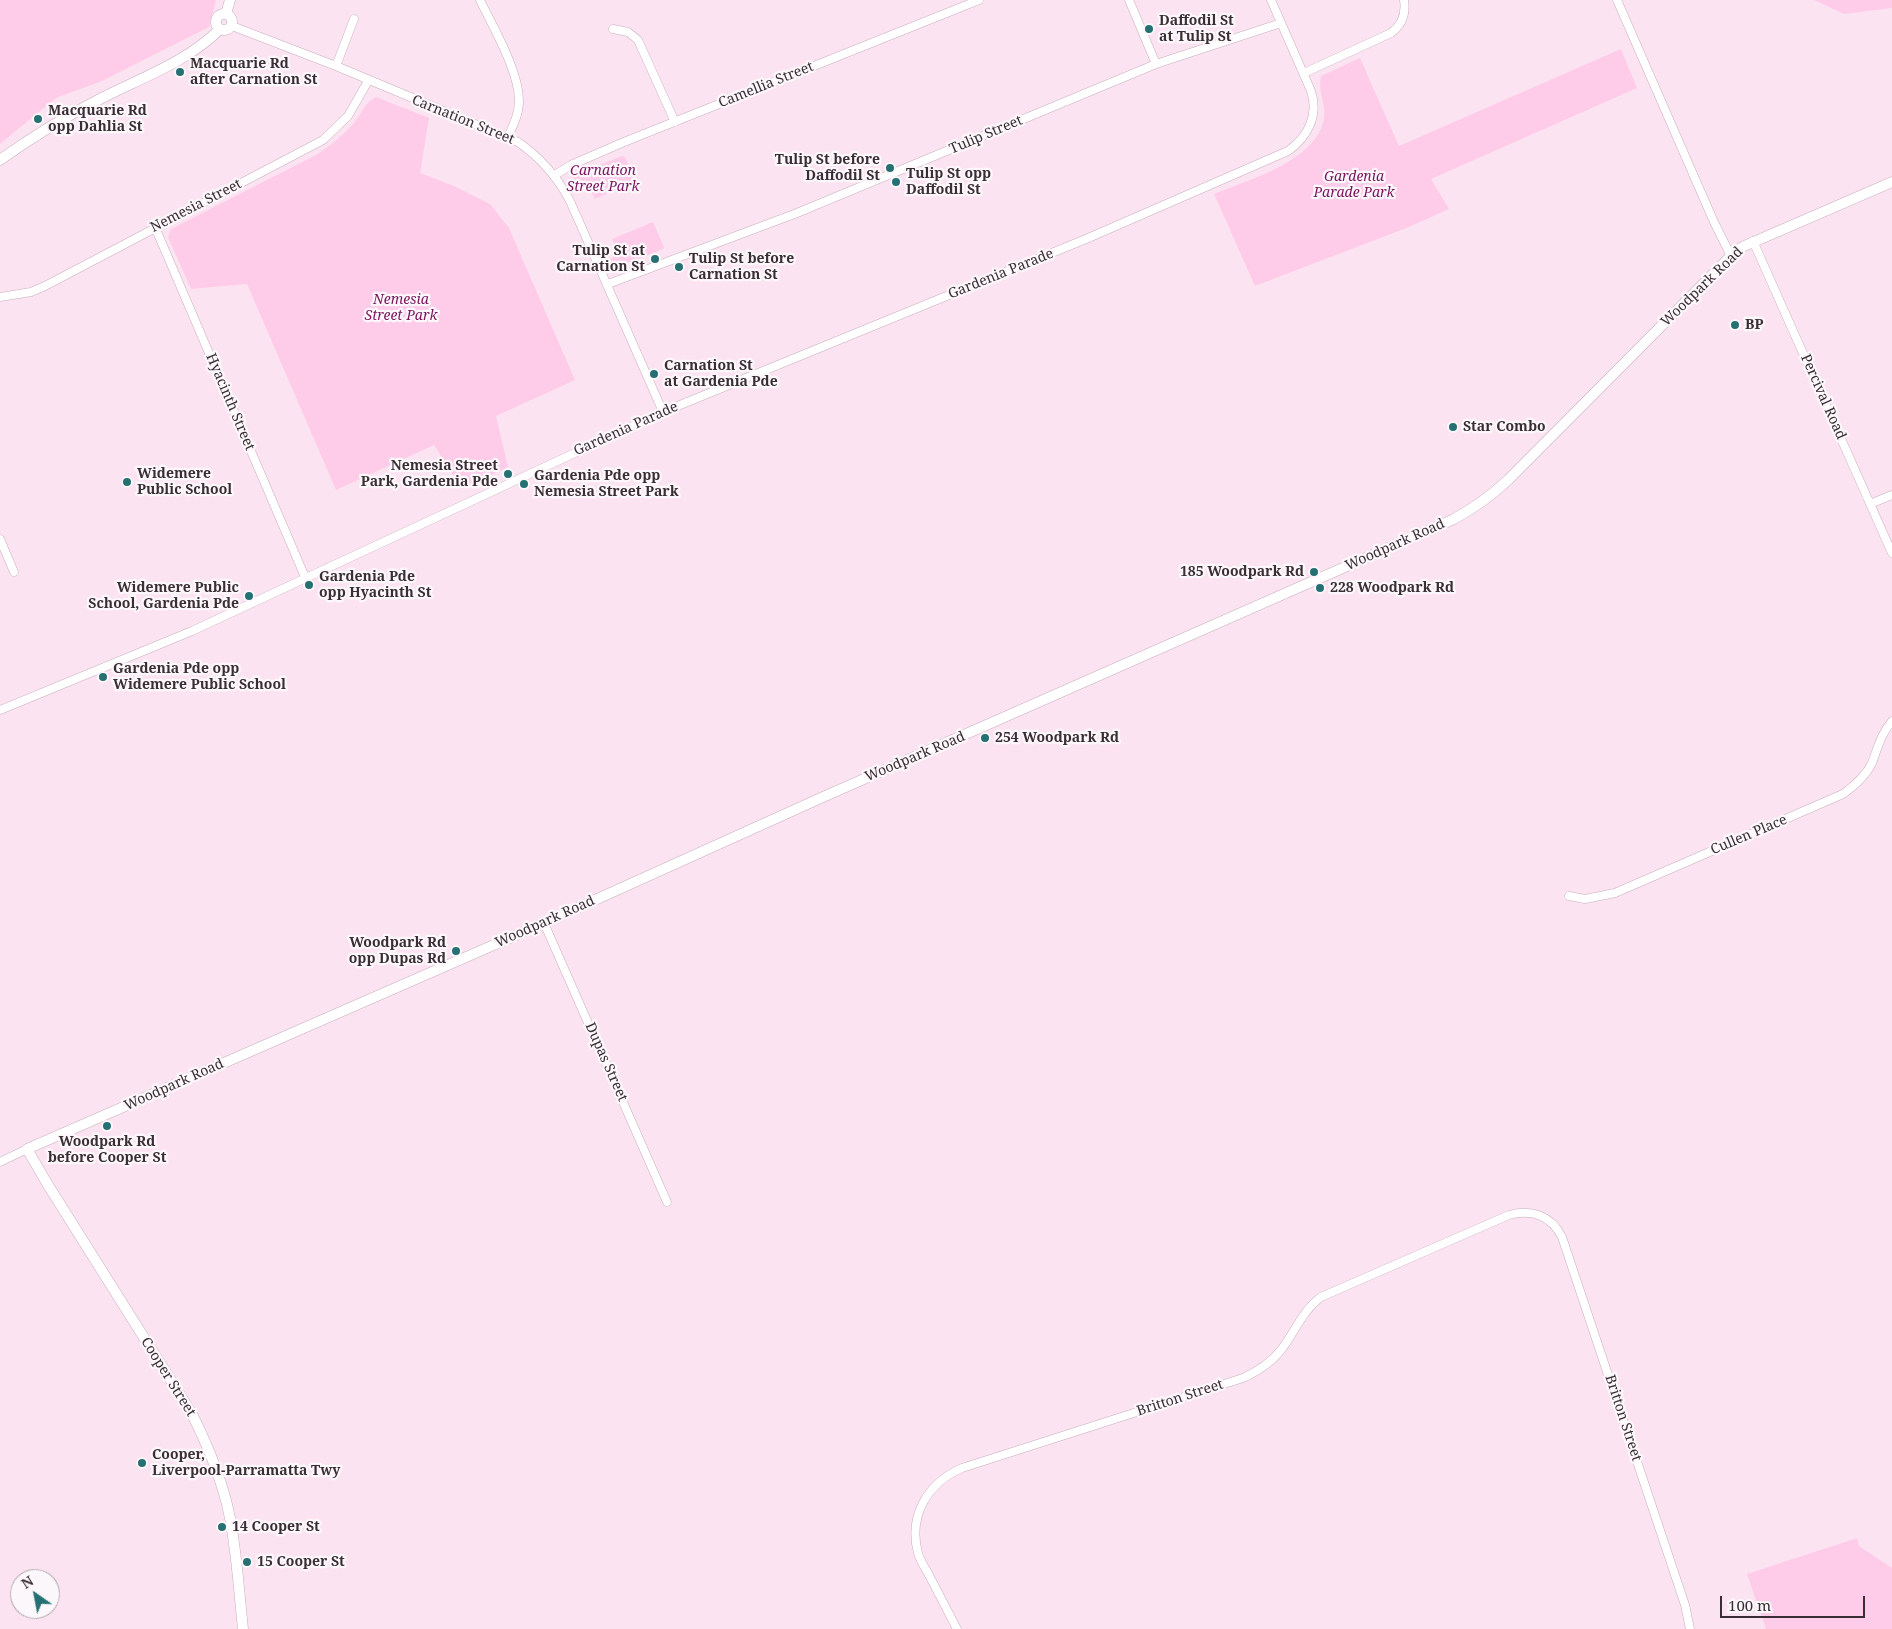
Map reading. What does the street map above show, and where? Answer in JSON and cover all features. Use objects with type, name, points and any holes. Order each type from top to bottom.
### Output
[{"type":"street","points":[[226,14],[230,0]]},
{"type":"street","points":[[480,0],[518,84],[519,102],[515,122],[508,137]]},
{"type":"street","name":"Camellia Street","points":[[555,175],[571,165],[675,122],[979,0]]},
{"type":"street","points":[[1129,0],[1156,64]]},
{"type":"street","name":"Gardenia Parade","points":[[0,710],[170,640],[663,412],[1077,243],[1288,152],[1305,135],[1313,117],[1313,97],[1271,0]]},
{"type":"street","points":[[1617,0],[1714,222],[1731,256]]},
{"type":"street","points":[[1304,73],[1391,33],[1402,21],[1406,1]]},
{"type":"street","points":[[221,14],[226,14],[232,19],[232,26],[226,30],[220,29],[217,26],[217,18],[221,14]]},
{"type":"street","points":[[336,66],[354,19]]},
{"type":"street","name":"Tulip Street","points":[[608,284],[806,210],[1156,64],[1281,23]]},
{"type":"street","name":"Carnation Street","points":[[232,26],[336,66],[368,81],[508,137],[534,153],[555,175],[570,201],[663,412]]},
{"type":"street","points":[[0,160],[44,130],[98,100],[197,50],[220,29]]},
{"type":"street","points":[[614,29],[628,32],[638,40],[675,122]]},
{"type":"street","name":"Nemesia Street","points":[[0,298],[31,292],[45,286],[323,140],[348,116],[368,81]]},
{"type":"street","name":"Woodpark Road","points":[[0,1162],[544,923],[1474,508],[1508,480],[1742,247],[1892,182]]},
{"type":"street","name":"Hyacinth Street","points":[[156,227],[305,577]]},
{"type":"street","name":"Percival Road","points":[[1753,241],[1892,553]]},
{"type":"street","points":[[1870,504],[1892,495]]},
{"type":"street","points":[[0,539],[14,572]]},
{"type":"street","name":"Cullen Place","points":[[1569,896],[1585,899],[1615,893],[1843,794],[1866,772],[1872,763],[1882,734],[1892,721]]},
{"type":"street","name":"Dupas Street","points":[[544,923],[667,1202]]},
{"type":"street","name":"Cooper Street","points":[[27,1149],[192,1414],[207,1445],[227,1505],[232,1532],[243,1629]]},
{"type":"street","name":"Britton Street","points":[[957,1629],[918,1554],[916,1536],[917,1519],[922,1503],[943,1478],[962,1468],[1244,1378],[1260,1370],[1274,1358],[1308,1308],[1328,1293],[1509,1215],[1528,1212],[1542,1213],[1558,1228],[1562,1237],[1682,1596],[1690,1629]]},
{"type":"green space","points":[[0,0],[216,0],[209,27],[102,81],[56,98],[0,144]]},
{"type":"green space","points":[[1814,0],[1892,0],[1892,8],[1844,14]]},
{"type":"green space","name":"Gardenia Parade Park","points":[[1621,49],[1637,88],[1431,179],[1449,209],[1409,227],[1255,286],[1214,194],[1280,167],[1309,146],[1319,133],[1324,118],[1320,86],[1321,76],[1360,58],[1399,146]]},
{"type":"green space","name":"Nemesia Street Park","points":[[376,97],[429,118],[420,173],[454,186],[490,204],[509,228],[575,380],[496,416],[508,467],[462,489],[434,445],[336,490],[247,284],[191,289],[168,237],[171,229],[321,152],[349,128],[366,105]]},
{"type":"green space","name":"Carnation Street Park","points":[[622,156],[625,157],[635,181],[595,199],[587,182],[577,183],[573,178],[574,175]]},
{"type":"green space","points":[[653,222],[664,247],[663,249],[617,267],[614,266],[611,260],[619,255],[612,239]]},
{"type":"green space","points":[[1857,1538],[1859,1546],[1892,1568],[1892,1629],[1766,1629],[1747,1574]]},
{"type":"place","name":"Daffodil St at Tulip St","points":[[1149,29]]},
{"type":"place","name":"Macquarie Rd after Carnation St","points":[[180,72]]},
{"type":"place","name":"Macquarie Rd opp Dahlia St","points":[[38,119]]},
{"type":"place","name":"Tulip St before Daffodil St","points":[[890,168]]},
{"type":"place","name":"Tulip St opp Daffodil St","points":[[896,182]]},
{"type":"place","name":"Tulip St at Carnation St","points":[[655,259]]},
{"type":"place","name":"Tulip St before Carnation St","points":[[679,267]]},
{"type":"place","name":"BP","points":[[1735,325]]},
{"type":"place","name":"Carnation St at Gardenia Pde","points":[[654,374]]},
{"type":"place","name":"Star Combo","points":[[1453,427]]},
{"type":"place","name":"Nemesia Street Park, Gardenia Pde","points":[[508,474]]},
{"type":"place","name":"Widemere Public School","points":[[127,482]]},
{"type":"place","name":"Gardenia Pde opp Nemesia Street Park","points":[[524,484]]},
{"type":"place","name":"185 Woodpark Rd","points":[[1314,572]]},
{"type":"place","name":"Gardenia Pde opp Hyacinth St","points":[[309,585]]},
{"type":"place","name":"228 Woodpark Rd","points":[[1320,588]]},
{"type":"place","name":"Widemere Public School, Gardenia Pde","points":[[249,596]]},
{"type":"place","name":"Gardenia Pde opp Widemere Public School","points":[[103,677]]},
{"type":"place","name":"254 Woodpark Rd","points":[[985,738]]},
{"type":"place","name":"Woodpark Rd opp Dupas Rd","points":[[456,951]]},
{"type":"place","name":"Woodpark Rd before Cooper St","points":[[107,1126]]},
{"type":"place","name":"Cooper, Liverpool-Parramatta Twy","points":[[142,1463]]},
{"type":"place","name":"14 Cooper St","points":[[222,1527]]},
{"type":"place","name":"15 Cooper St","points":[[247,1562]]}]
